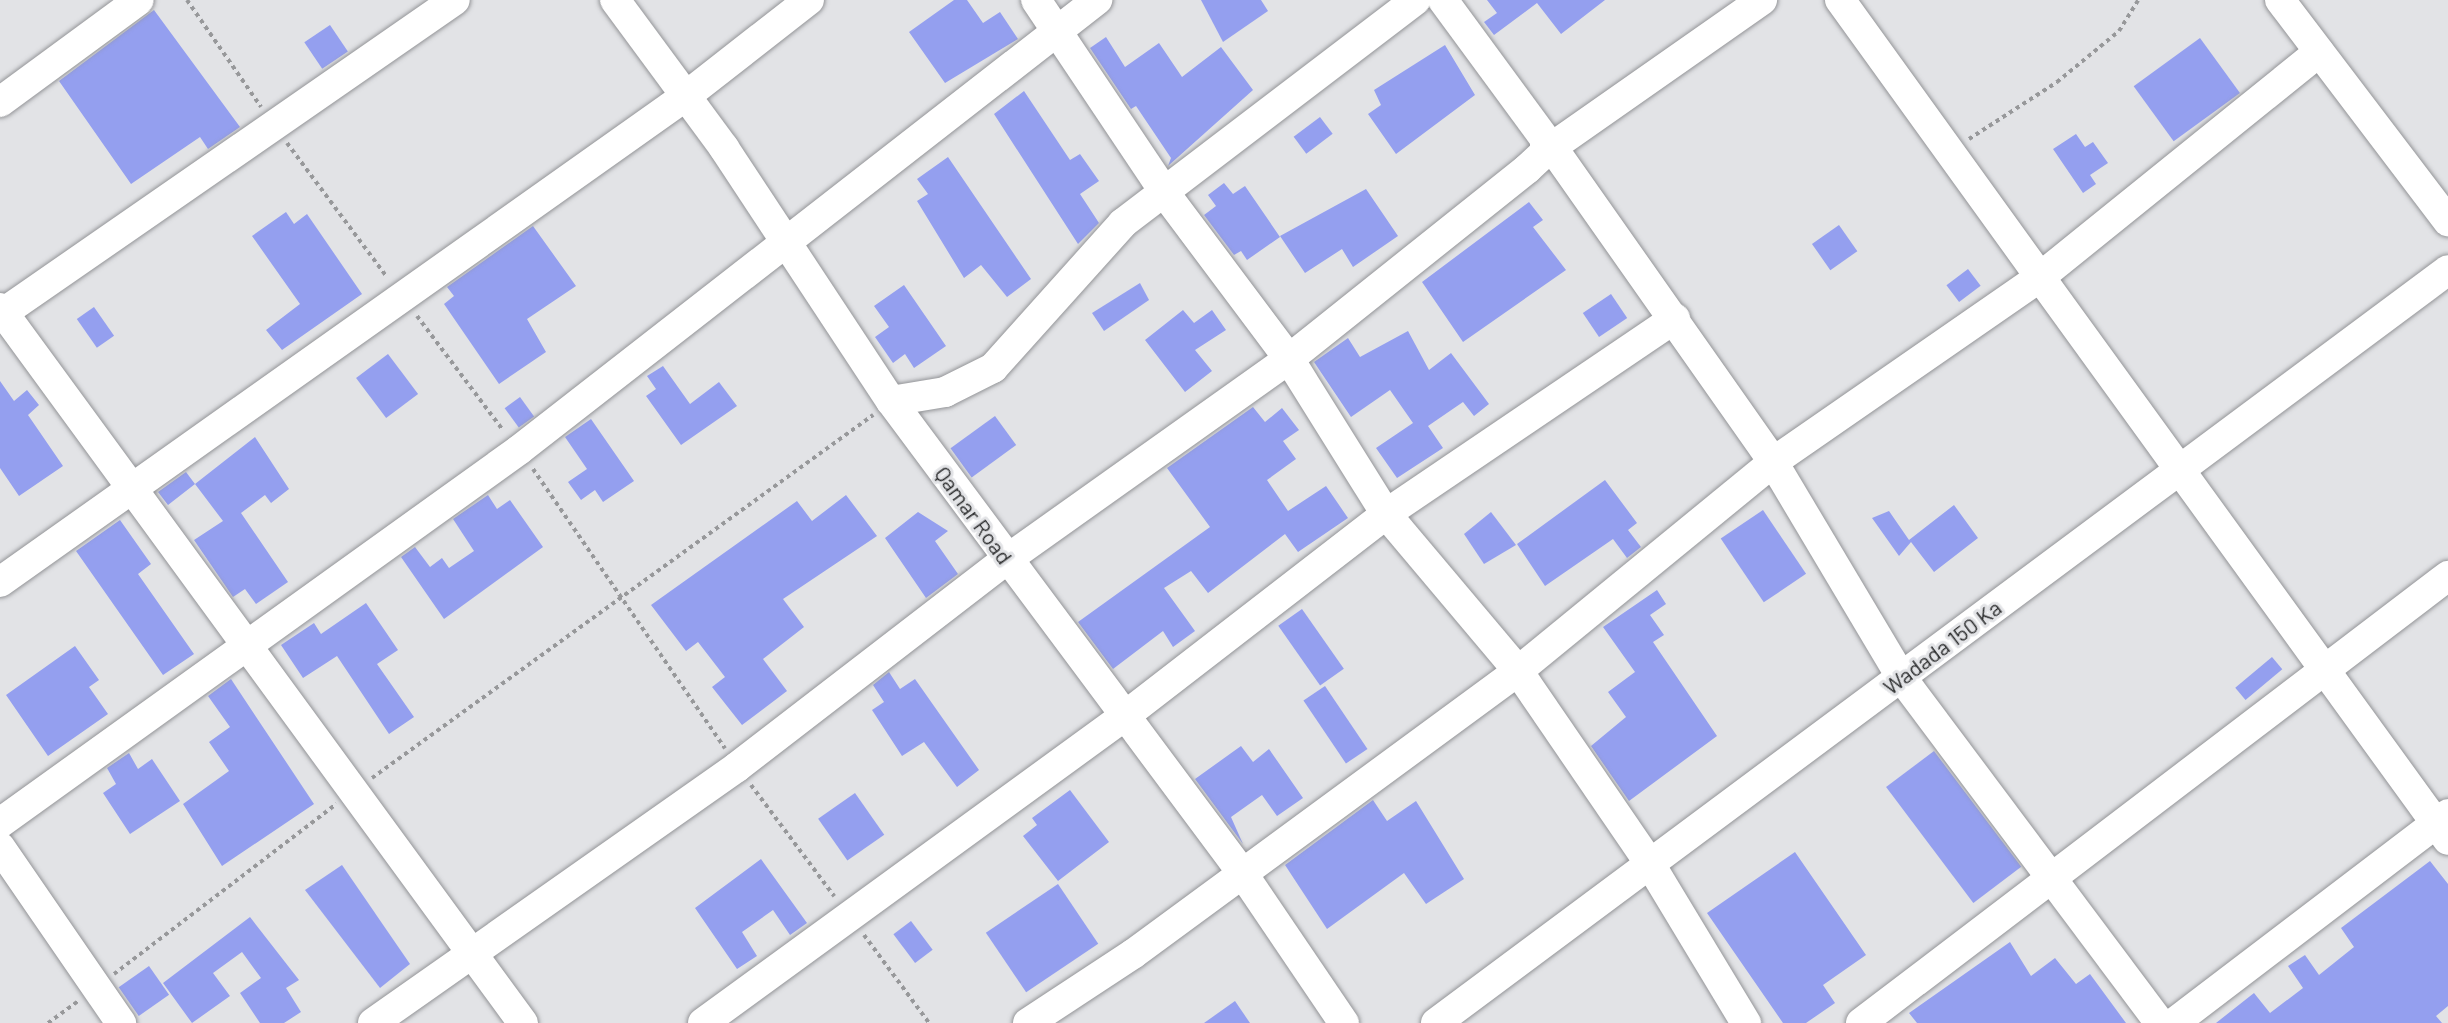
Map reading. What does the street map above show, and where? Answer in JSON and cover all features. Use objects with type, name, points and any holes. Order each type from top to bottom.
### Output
[{"type":"street","points":[[0,102],[139,0]]},
{"type":"street","points":[[455,0],[276,127],[1,312],[129,490],[253,645],[351,793],[476,952],[523,1023]]},
{"type":"street","name":"Qamar Road","points":[[615,0],[686,96],[891,401],[1006,560],[1126,715],[1243,874],[1344,1023]]},
{"type":"street","points":[[0,582],[686,96],[809,0]]},
{"type":"street","points":[[1036,0],[1167,196],[1289,359],[1386,514],[1518,671],[1650,864],[1746,1023]]},
{"type":"street","points":[[0,823],[253,645],[519,450],[789,247],[1097,0]]},
{"type":"street","points":[[891,401],[945,392],[993,368],[1028,337],[1106,240],[1167,196],[1416,0]]},
{"type":"street","points":[[1443,0],[1535,118],[1548,149],[1675,318],[1773,462],[1901,677],[2054,875],[2160,1023]]},
{"type":"street","points":[[373,1023],[737,767],[1006,560],[1289,359],[1548,149],[1762,0]]},
{"type":"street","points":[[1840,0],[1946,153],[2180,470],[2320,669],[2444,826],[2174,1023]]},
{"type":"street","points":[[2280,0],[2448,221]]},
{"type":"street","points":[[1028,1023],[1243,874],[1518,671],[1773,462],[2040,277],[2319,52]]},
{"type":"street","name":"Wadada 150 Ka","points":[[1436,1023],[2448,270]]},
{"type":"street","points":[[703,1023],[1126,715],[1386,514],[1675,318]]},
{"type":"street","points":[[1861,1023],[2320,669],[2448,576]]},
{"type":"street","points":[[0,847],[121,1023]]},
{"type":"path","points":[[187,0],[276,127],[519,450],[626,599],[737,767],[929,1023]]},
{"type":"path","points":[[1946,153],[2057,82],[2119,31],[2138,0]]},
{"type":"path","points":[[48,1023],[351,793],[626,599],[891,401]]},
{"type":"building","points":[[954,0],[967,0],[983,23],[1000,12],[1018,39],[945,83],[909,32]]},
{"type":"building","points":[[1201,0],[1261,0],[1268,11],[1223,42]]},
{"type":"building","points":[[1487,0],[1605,0],[1561,34],[1537,3],[1494,35],[1484,22],[1497,13]]},
{"type":"building","points":[[154,10],[240,127],[208,149],[200,137],[131,184],[59,81]]},
{"type":"building","points":[[330,25],[348,52],[322,69],[304,42]]},
{"type":"building","points":[[1106,37],[1125,67],[1159,43],[1182,77],[1221,47],[1253,90],[1168,166],[1171,158],[1136,106],[1131,109],[1090,48]]},
{"type":"building","points":[[2200,38],[2240,93],[2174,141],[2134,86]]},
{"type":"building","points":[[1445,45],[1475,95],[1396,154],[1368,114],[1381,105],[1374,90]]},
{"type":"building","points":[[1024,91],[1070,160],[1080,154],[1099,181],[1080,194],[1099,223],[1078,244],[994,114]]},
{"type":"building","points":[[1320,117],[1333,134],[1306,154],[1294,137]]},
{"type":"building","points":[[2076,134],[2085,147],[2093,142],[2108,163],[2090,175],[2096,184],[2083,193],[2053,149]]},
{"type":"building","points":[[948,157],[1031,279],[1007,297],[981,265],[964,278],[917,201],[928,194],[917,179]]},
{"type":"building","points":[[1224,183],[1233,194],[1245,186],[1280,237],[1247,260],[1241,251],[1234,255],[1204,215],[1216,206],[1208,195]]},
{"type":"building","points":[[1366,189],[1398,236],[1353,267],[1342,249],[1305,273],[1280,236]]},
{"type":"building","points":[[1529,202],[1543,220],[1533,227],[1566,270],[1463,342],[1422,282]]},
{"type":"building","points":[[286,212],[294,224],[307,214],[362,294],[282,350],[266,330],[300,304],[252,236]]},
{"type":"building","points":[[1839,225],[1857,251],[1830,270],[1812,244]]},
{"type":"building","points":[[533,226],[576,286],[527,319],[546,352],[499,384],[444,304],[454,296],[447,287]]},
{"type":"building","points":[[1968,269],[1981,286],[1959,302],[1946,285]]},
{"type":"building","points":[[1140,283],[1149,300],[1104,331],[1092,313]]},
{"type":"building","points":[[904,285],[946,346],[914,368],[905,354],[893,363],[875,337],[889,327],[874,306]]},
{"type":"building","points":[[1611,294],[1627,318],[1599,337],[1583,313]]},
{"type":"building","points":[[94,307],[114,336],[97,348],[77,319]]},
{"type":"building","points":[[1183,310],[1194,323],[1212,310],[1226,330],[1195,350],[1212,371],[1185,392],[1145,340]]},
{"type":"building","points":[[1408,331],[1429,370],[1451,353],[1489,404],[1474,416],[1463,402],[1428,426],[1443,448],[1397,478],[1376,448],[1413,423],[1390,390],[1351,417],[1314,362],[1348,338],[1360,357]]},
{"type":"building","points":[[388,354],[418,394],[386,418],[356,378]]},
{"type":"building","points":[[663,366],[690,404],[719,382],[737,406],[681,445],[646,396],[656,389],[647,376]]},
{"type":"building","points":[[0,381],[14,401],[27,390],[39,405],[28,415],[63,466],[19,496],[0,468]]},
{"type":"building","points":[[520,397],[534,416],[519,428],[505,408]]},
{"type":"building","points":[[1253,407],[1265,422],[1282,408],[1299,430],[1283,441],[1296,459],[1267,480],[1288,511],[1326,486],[1348,518],[1298,552],[1285,534],[1208,593],[1191,571],[1164,588],[1195,631],[1173,647],[1163,631],[1113,669],[1078,622],[1210,527],[1167,468]]},
{"type":"building","points":[[995,416],[1016,445],[972,477],[951,448]]},
{"type":"building","points":[[591,419],[634,481],[603,502],[595,490],[581,500],[568,482],[587,469],[565,437]]},
{"type":"building","points":[[255,437],[289,489],[271,503],[265,495],[241,513],[288,582],[256,604],[245,589],[233,597],[194,540],[223,521],[195,484]]},
{"type":"building","points":[[186,472],[195,484],[168,505],[158,492]]},
{"type":"building","points":[[1605,480],[1637,523],[1628,530],[1641,547],[1627,558],[1613,539],[1545,586],[1517,544]]},
{"type":"building","points":[[488,495],[497,509],[510,500],[543,547],[444,619],[401,557],[415,547],[430,567],[442,558],[449,568],[474,551],[453,519]]},
{"type":"building","points":[[846,495],[877,536],[783,599],[804,627],[763,659],[787,691],[742,725],[712,687],[725,677],[698,642],[686,651],[651,605],[797,501],[812,521]]},
{"type":"building","points":[[1954,505],[1978,538],[1934,572],[1911,542],[1899,556],[1872,518],[1889,511],[1909,540]]},
{"type":"building","points":[[1763,510],[1806,574],[1764,602],[1721,539]]},
{"type":"building","points":[[918,512],[948,531],[935,541],[958,574],[926,598],[885,538]]},
{"type":"building","points":[[1491,512],[1516,545],[1484,564],[1464,534]]},
{"type":"building","points":[[120,520],[151,564],[138,574],[194,654],[163,675],[76,551]]},
{"type":"building","points":[[1657,590],[1666,604],[1650,615],[1664,635],[1653,642],[1717,736],[1629,801],[1591,746],[1626,717],[1608,692],[1635,672],[1603,627]]},
{"type":"building","points":[[366,603],[398,650],[377,664],[414,717],[389,734],[337,656],[303,678],[281,645],[314,623],[321,634]]},
{"type":"building","points":[[1302,609],[1344,669],[1320,685],[1278,626]]},
{"type":"building","points":[[75,646],[99,680],[89,687],[108,714],[48,756],[6,695]]},
{"type":"building","points":[[2272,657],[2282,669],[2246,700],[2235,688]]},
{"type":"building","points":[[889,672],[900,689],[915,679],[979,770],[957,787],[924,742],[902,756],[872,710],[884,702],[873,685]]},
{"type":"building","points":[[231,679],[314,804],[222,866],[183,804],[229,771],[209,742],[230,727],[208,696]]},
{"type":"building","points":[[1325,686],[1367,749],[1346,764],[1303,701]]},
{"type":"building","points":[[1241,746],[1253,762],[1269,749],[1303,798],[1277,816],[1262,795],[1231,817],[1243,844],[1195,779]]},
{"type":"building","points":[[1934,751],[2021,867],[1973,903],[1886,787]]},
{"type":"building","points":[[129,753],[138,769],[152,759],[180,801],[130,834],[103,793],[116,784],[107,768]]},
{"type":"building","points":[[1070,790],[1109,842],[1058,881],[1023,836],[1037,825],[1032,818]]},
{"type":"building","points":[[855,793],[884,835],[847,861],[818,819]]},
{"type":"building","points":[[1373,800],[1387,821],[1416,801],[1464,879],[1426,904],[1404,873],[1327,929],[1285,865]]},
{"type":"building","points":[[1795,852],[1866,955],[1823,985],[1835,1003],[1806,1023],[1783,1023],[1707,913]]},
{"type":"building","points":[[761,859],[807,923],[790,935],[773,910],[742,932],[757,956],[737,969],[695,908]]},
{"type":"building","points":[[2430,861],[2448,884],[2448,1006],[2436,1016],[2442,1023],[2216,1023],[2254,993],[2270,1013],[2303,988],[2288,966],[2305,955],[2319,975],[2354,947],[2341,928]]},
{"type":"building","points":[[342,865],[410,964],[380,988],[305,890]]},
{"type":"building","points":[[1058,884],[1098,944],[1026,992],[986,933]]},
{"type":"building","points":[[250,917],[299,980],[286,988],[301,1012],[284,1023],[260,1023],[240,993],[261,978],[242,952],[213,973],[230,996],[192,1023],[163,983]]},
{"type":"building","points":[[911,921],[933,950],[915,963],[893,934]]},
{"type":"building","points":[[2010,942],[2031,976],[2055,958],[2076,984],[2090,974],[2126,1023],[1917,1023],[1909,1013]]},
{"type":"building","points":[[149,966],[169,995],[139,1016],[119,987]]},
{"type":"building","points":[[1235,1001],[1250,1023],[1204,1023]]}]
